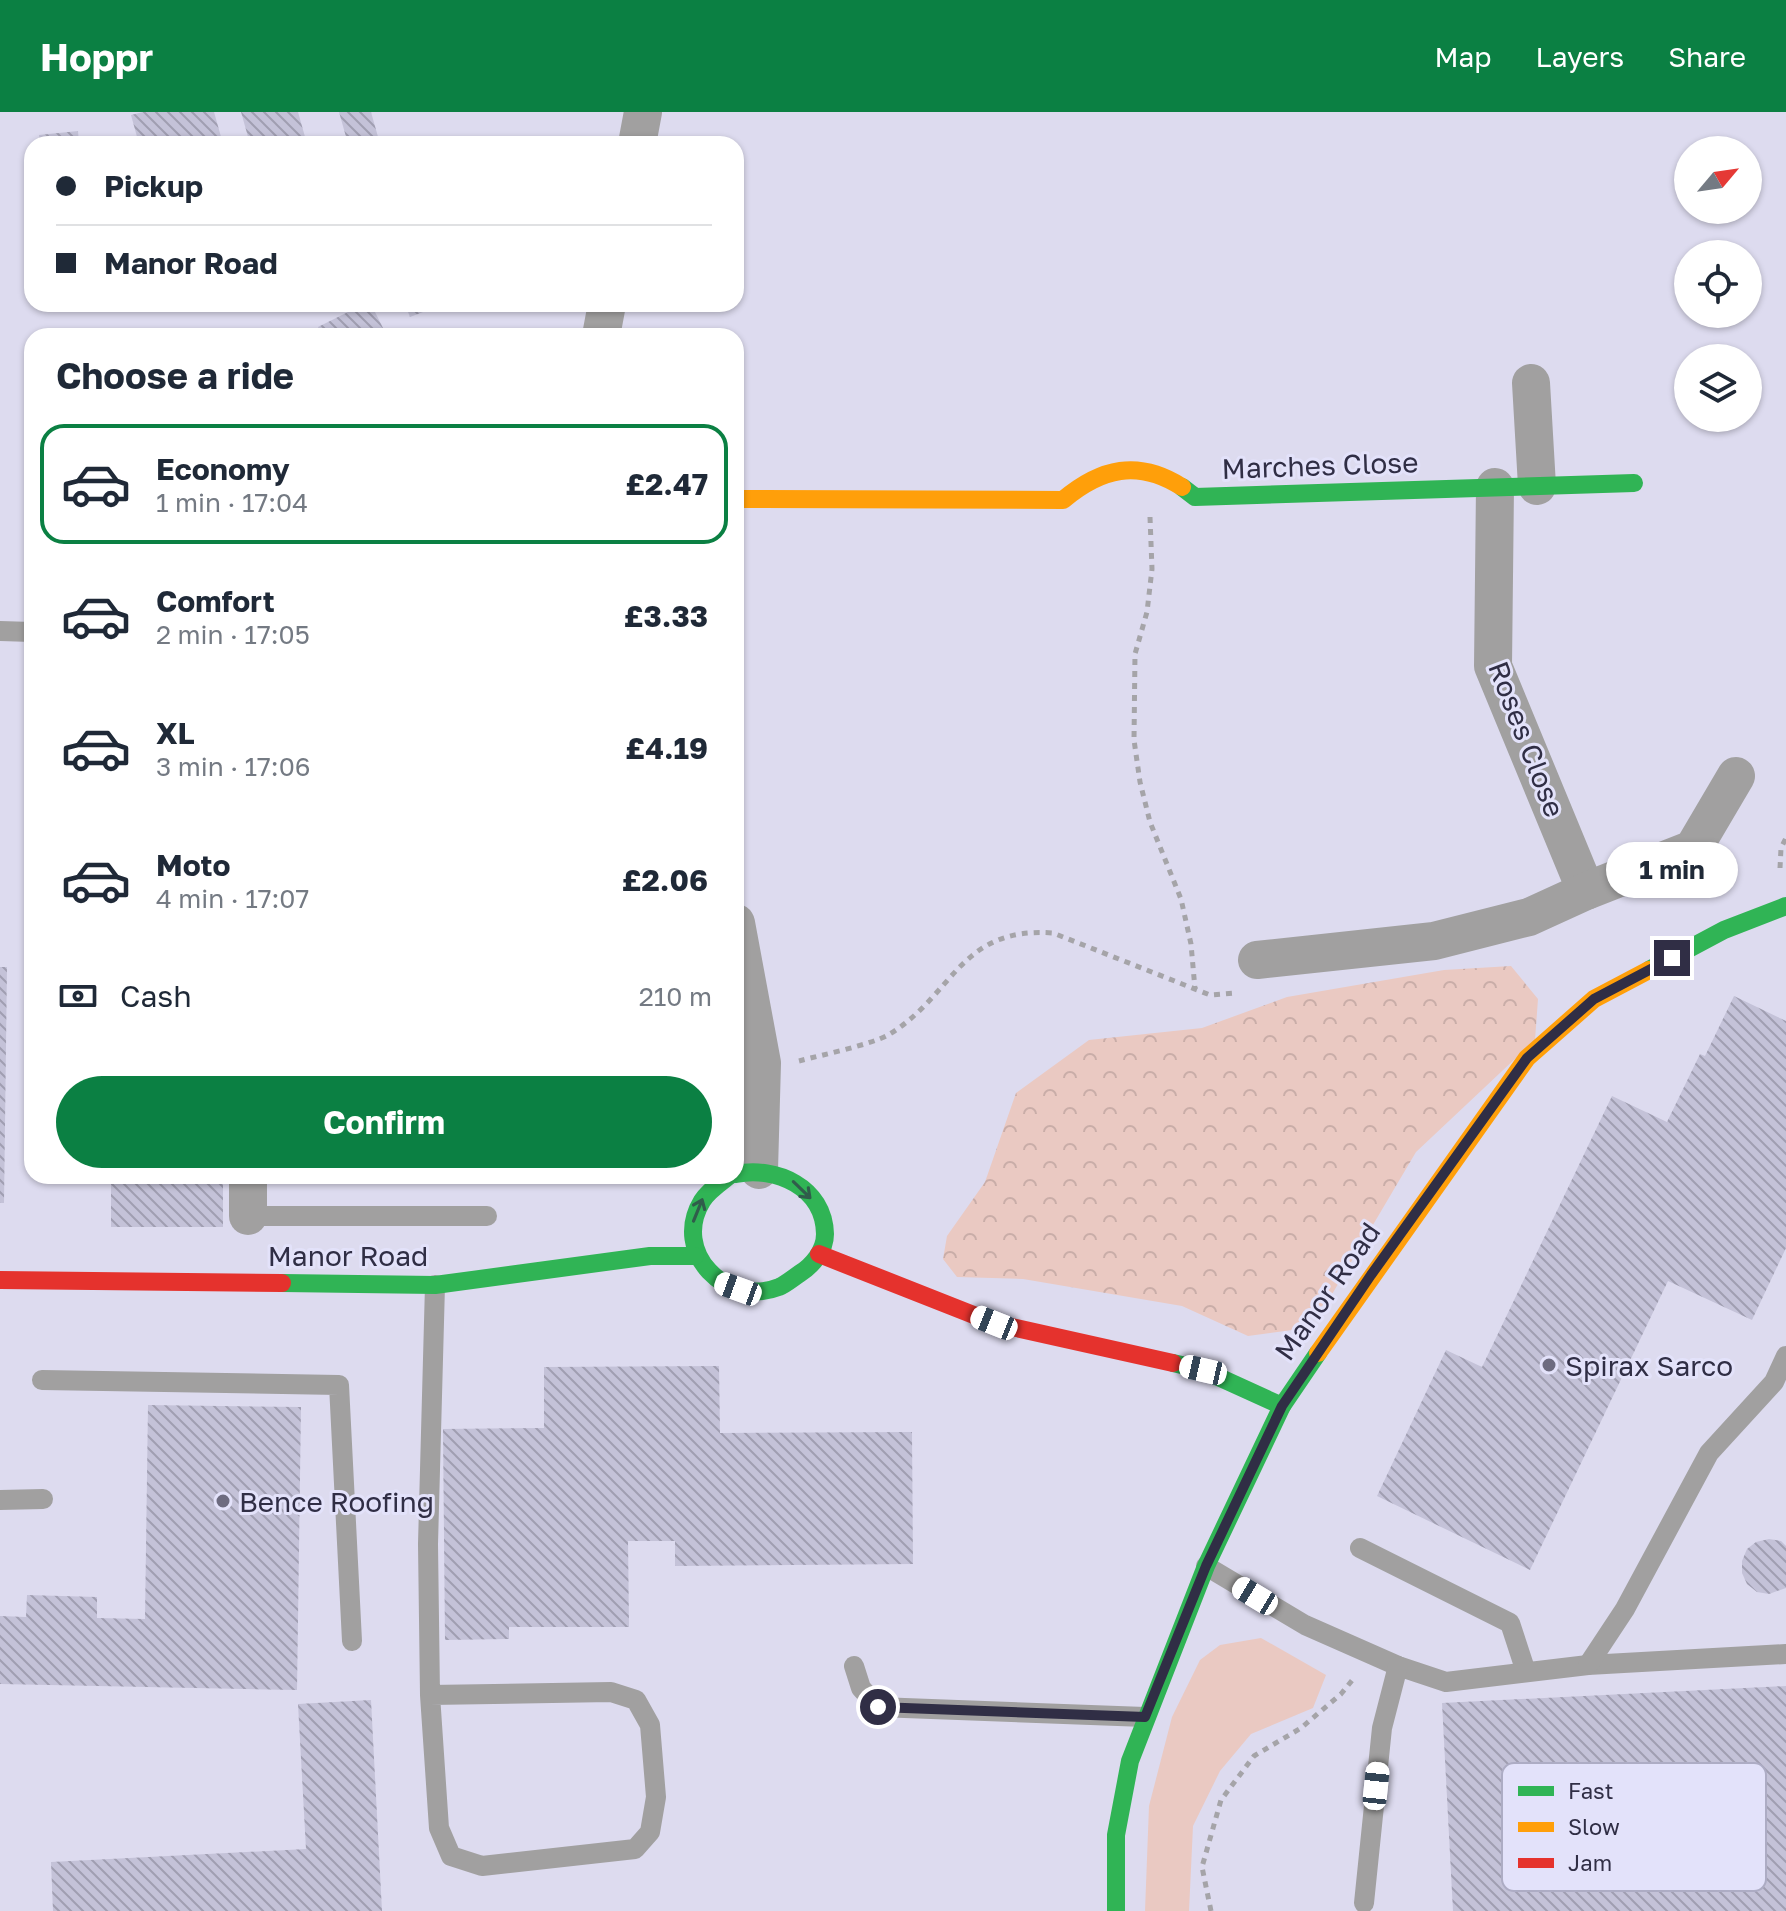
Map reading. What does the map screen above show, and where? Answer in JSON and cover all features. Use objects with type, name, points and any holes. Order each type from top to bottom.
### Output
[{"type":"street","points":[[638,136],[643,112]]},
{"type":"street","points":[[1531,383],[1537,486]]},
{"type":"street","name":"Marches Close","points":[[744,499],[1063,500],[1095,476],[1135,469],[1177,482],[1195,497],[1634,483]]},
{"type":"street","name":"Roses Close","points":[[1495,487],[1493,666],[1586,891]]},
{"type":"street","points":[[1257,960],[1434,941],[1529,917],[1693,849],[1736,776]]},
{"type":"street","name":"Manor Road","points":[[819,1254],[994,1323],[1203,1370],[1282,1406],[1371,1275],[1527,1058],[1594,999],[1724,930],[1786,906]]},
{"type":"street","points":[[744,966],[762,1063],[744,1157]]},
{"type":"street","points":[[715,1184],[697,1208],[692,1235],[695,1256],[708,1275],[722,1284],[754,1291],[785,1285],[810,1266],[819,1254],[825,1240],[823,1223],[812,1199],[793,1180],[744,1173]]},
{"type":"street","points":[[248,1184],[248,1216]]},
{"type":"street","name":"Manor Road","points":[[0,1280],[435,1285],[650,1256],[695,1256]]},
{"type":"street","points":[[1116,1911],[1116,1835],[1130,1761],[1206,1566],[1282,1406]]},
{"type":"lane","points":[[0,631],[24,632]]},
{"type":"lane","points":[[248,1216],[487,1216]]},
{"type":"lane","points":[[430,1695],[611,1692],[636,1700],[650,1725],[656,1797],[650,1832],[635,1849],[482,1866],[451,1856],[439,1828],[430,1695],[428,1544],[435,1285]]},
{"type":"lane","points":[[1588,1665],[1625,1609],[1709,1453],[1774,1382],[1786,1356]]},
{"type":"lane","points":[[42,1380],[339,1385],[352,1641]]},
{"type":"lane","points":[[0,1500],[43,1499]]},
{"type":"lane","points":[[1360,1548],[1510,1623],[1526,1672]]},
{"type":"lane","points":[[1206,1566],[1305,1625],[1398,1666],[1446,1682],[1588,1665],[1786,1654]]},
{"type":"lane","points":[[854,1666],[861,1688],[878,1707],[1145,1717]]},
{"type":"lane","points":[[1364,1903],[1382,1728],[1398,1666]]},
{"type":"path","points":[[1148,472],[1152,569],[1147,612],[1135,654],[1134,740],[1150,822],[1181,899],[1191,944],[1195,989]]},
{"type":"path","points":[[762,1063],[792,1063],[886,1036],[934,998],[960,964],[1001,938],[1027,931],[1053,933],[1210,995],[1236,993]]},
{"type":"path","points":[[1211,1911],[1202,1867],[1221,1800],[1254,1756],[1301,1728],[1341,1694],[1371,1655]]},
{"type":"green space","points":[[1511,966],[1538,999],[1535,1040],[1416,1152],[1328,1301],[1292,1330],[1248,1336],[1182,1306],[1023,1279],[957,1277],[943,1259],[947,1236],[985,1182],[1016,1093],[1089,1040],[1202,1028],[1287,997],[1444,970]]},
{"type":"green space","points":[[1261,1638],[1326,1675],[1313,1708],[1251,1734],[1220,1771],[1193,1826],[1189,1911],[1145,1911],[1149,1806],[1172,1717],[1200,1660],[1220,1645]]},
{"type":"building","points":[[143,112],[214,112],[221,136],[137,136],[131,115]]},
{"type":"building","points":[[241,112],[298,112],[305,136],[248,136]]},
{"type":"building","points":[[339,112],[371,112],[378,136],[346,136]]},
{"type":"building","points":[[78,131],[78,136],[39,136]]},
{"type":"building","points":[[348,312],[375,312],[383,328],[318,328]]},
{"type":"building","points":[[0,967],[7,967],[4,1203],[0,1203]]},
{"type":"building","points":[[1734,996],[1786,1021],[1786,1248],[1752,1320],[1668,1281],[1530,1570],[1377,1496],[1446,1350],[1482,1367],[1612,1096],[1667,1122],[1700,1054],[1705,1056]]},
{"type":"building","points":[[111,1184],[223,1184],[223,1227],[111,1227]]},
{"type":"building","points":[[719,1366],[720,1433],[912,1432],[913,1564],[675,1566],[675,1541],[628,1541],[629,1627],[509,1627],[509,1639],[445,1640],[443,1429],[544,1428],[544,1367]]},
{"type":"building","name":"Bence Roofing","points":[[148,1405],[301,1407],[297,1690],[0,1684],[0,1616],[26,1617],[27,1595],[97,1597],[97,1618],[145,1619]]},
{"type":"building","points":[[1769,1539],[1781,1541],[1786,1546],[1786,1588],[1769,1594],[1757,1592],[1747,1584],[1742,1573],[1742,1561],[1747,1549],[1756,1542]]},
{"type":"building","points":[[1786,1686],[1786,1911],[1453,1911],[1442,1703]]},
{"type":"building","points":[[371,1700],[382,1911],[53,1911],[51,1862],[306,1849],[298,1704]]},
{"type":"traffic: fast","points":[[1182,487],[1195,497],[1634,483]]},
{"type":"traffic: fast","points":[[1649,970],[1724,930],[1786,906]]},
{"type":"traffic: fast","points":[[718,1184],[702,1201],[694,1220],[694,1239],[699,1256],[709,1271],[740,1290],[759,1291],[779,1287],[804,1271],[817,1257],[825,1234],[823,1218],[807,1192],[795,1183],[767,1173],[744,1173]]},
{"type":"traffic: fast","points":[[282,1283],[435,1285],[650,1256],[695,1256]]},
{"type":"traffic: fast","points":[[1116,1911],[1116,1835],[1130,1761],[1206,1566],[1282,1406],[1318,1353]]},
{"type":"traffic: fast","points":[[1173,1363],[1203,1370],[1282,1406]]},
{"type":"traffic: slow","points":[[744,499],[1063,500],[1106,474],[1135,470],[1166,478],[1182,487]]},
{"type":"traffic: slow","points":[[1318,1353],[1527,1058],[1594,999],[1649,970]]},
{"type":"traffic: jam","points":[[819,1254],[994,1323],[1173,1363]]},
{"type":"traffic: jam","points":[[0,1280],[282,1283]]},
{"type":"place","name":"Spirax Sarco","points":[[1549,1365]]},
{"type":"place","name":"Bence Roofing","points":[[223,1501]]},
{"type":"route","points":[[878,1707],[1145,1717],[1206,1566],[1282,1406],[1371,1275],[1527,1058],[1594,999],[1672,958]]}]
